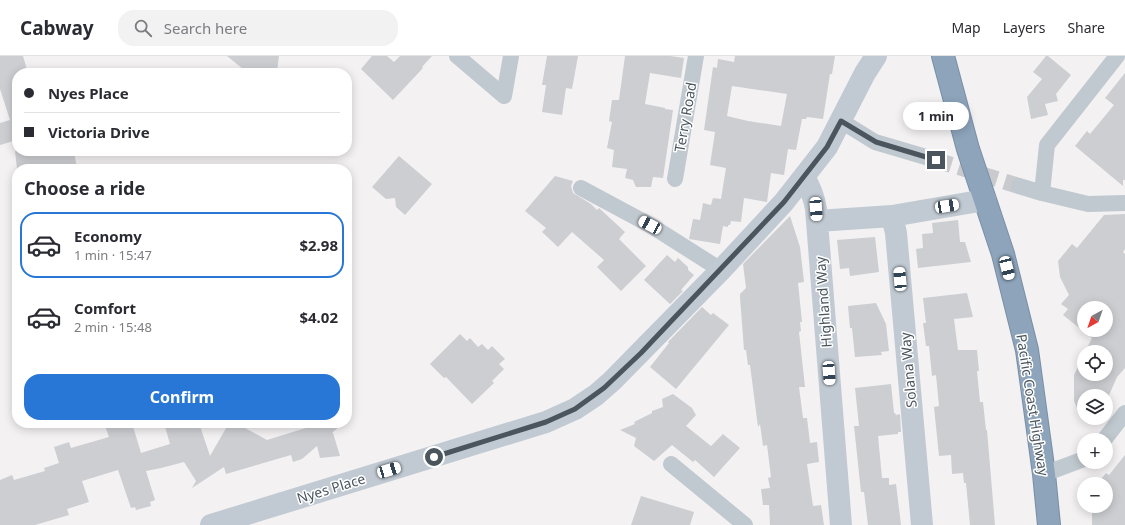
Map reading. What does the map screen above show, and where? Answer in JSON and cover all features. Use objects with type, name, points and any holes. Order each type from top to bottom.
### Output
[{"type":"highway","name":"Pacific Coast Highway","points":[[943,56],[954,101],[1003,254],[1028,350],[1049,525]]},
{"type":"street","points":[[457,56],[504,96],[511,56]]},
{"type":"street","name":"Terry Road","points":[[675,179],[696,56]]},
{"type":"street","name":"Nyes Place","points":[[211,525],[546,422],[575,409],[596,395],[612,381],[721,270],[784,202],[827,147],[865,73],[876,56]]},
{"type":"street","points":[[1042,193],[1047,145],[1117,56]]},
{"type":"street","points":[[841,121],[876,142],[936,160]]},
{"type":"street","name":"Highland Way","points":[[804,177],[814,198],[817,221],[841,525]]},
{"type":"street","points":[[1019,186],[1088,204],[1125,203]]},
{"type":"street","points":[[581,188],[650,225],[721,270]]},
{"type":"street","points":[[817,221],[892,216],[985,200]]},
{"type":"street","name":"Solana Way","points":[[892,216],[896,233],[922,525]]},
{"type":"street","points":[[1109,433],[1125,413]]},
{"type":"street","points":[[1044,474],[1077,462]]},
{"type":"street","points":[[671,464],[745,525]]},
{"type":"building","points":[[0,56],[23,56],[27,68],[12,68],[12,141],[0,145],[0,123],[10,120],[0,89]]},
{"type":"building","points":[[227,56],[279,56],[277,68],[242,68]]},
{"type":"building","points":[[372,56],[387,56],[394,62],[400,56],[432,56],[422,67],[423,68],[393,100],[361,69]]},
{"type":"building","points":[[547,56],[578,56],[572,89],[566,88],[562,115],[542,112],[546,85],[542,85]]},
{"type":"building","points":[[625,56],[670,56],[684,58],[681,78],[650,73],[645,104],[673,110],[663,178],[653,177],[651,187],[636,187],[633,180],[625,178],[627,169],[612,167],[614,150],[607,148],[612,122],[609,121],[612,100],[619,100]]},
{"type":"building","points":[[735,56],[835,56],[832,74],[830,74],[823,119],[807,117],[806,119],[802,119],[796,150],[788,149],[784,175],[771,173],[767,202],[744,198],[741,222],[731,221],[728,227],[723,226],[720,244],[689,239],[693,219],[700,220],[703,203],[711,205],[713,198],[721,199],[726,168],[710,165],[715,132],[704,130],[713,67],[717,68],[718,59],[734,62]],"holes":[[[732,86],[787,94],[781,126],[727,116]]]},
{"type":"building","points":[[1046,56],[1048,56],[1071,75],[1056,94],[1058,101],[1045,104],[1048,115],[1031,119],[1027,97],[1042,79],[1033,72]]},
{"type":"building","points":[[1125,73],[1125,180],[1123,180],[1123,186],[1075,146],[1087,131],[1090,134],[1114,105],[1105,98]]},
{"type":"building","points":[[16,156],[75,156],[76,164],[16,164]]},
{"type":"building","points":[[399,156],[432,184],[405,215],[396,207],[395,198],[386,199],[372,187]]},
{"type":"building","points":[[555,176],[573,181],[571,186],[573,193],[591,204],[597,210],[599,208],[625,232],[619,239],[646,266],[621,291],[597,267],[604,260],[572,232],[558,247],[542,232],[546,228],[525,211]]},
{"type":"building","points":[[1125,214],[1125,249],[1123,252],[1125,254],[1125,368],[1117,377],[1112,389],[1077,389],[1077,408],[1074,401],[1074,375],[1077,369],[1077,381],[1113,381],[1113,345],[1088,345],[1092,338],[1091,337],[1113,337],[1113,301],[1077,301],[1077,326],[1063,315],[1068,309],[1061,304],[1069,295],[1060,277],[1058,261],[1072,244],[1077,248],[1104,215]]},
{"type":"building","points":[[790,216],[800,247],[804,282],[798,283],[802,322],[800,322],[801,331],[799,332],[805,387],[799,387],[803,418],[807,418],[810,443],[817,442],[819,462],[807,464],[813,506],[821,505],[824,525],[770,525],[769,505],[763,505],[761,489],[770,488],[768,478],[771,477],[767,445],[763,446],[760,424],[758,427],[750,365],[748,365],[746,350],[744,350],[740,297],[740,294],[746,288],[743,264]]},
{"type":"building","points":[[958,220],[960,242],[965,242],[971,262],[918,268],[916,249],[923,248],[922,234],[933,233],[932,223]]},
{"type":"building","points":[[875,237],[879,272],[850,276],[849,268],[840,269],[837,240]]},
{"type":"building","points":[[667,255],[675,262],[678,258],[694,275],[681,290],[683,291],[670,304],[644,280]]},
{"type":"building","points":[[967,293],[973,317],[954,319],[958,350],[977,350],[979,371],[977,371],[980,402],[983,402],[987,430],[995,525],[970,525],[966,483],[964,483],[963,473],[952,474],[951,455],[939,456],[934,407],[939,406],[936,375],[932,376],[929,346],[926,346],[923,323],[926,323],[923,298]]},
{"type":"building","points":[[876,303],[886,324],[889,351],[881,352],[882,355],[855,357],[848,306]]},
{"type":"building","points":[[702,307],[711,315],[713,313],[729,325],[676,389],[650,367],[669,343],[668,342]]},
{"type":"building","points":[[460,334],[467,341],[470,338],[478,347],[482,344],[488,350],[492,346],[505,359],[499,364],[504,369],[492,381],[494,383],[472,404],[446,377],[444,378],[430,364]]},
{"type":"building","points":[[891,384],[894,413],[896,415],[900,414],[901,432],[898,432],[898,434],[878,436],[882,478],[889,478],[889,485],[896,484],[901,525],[868,525],[864,492],[861,492],[854,426],[859,426],[855,388]]},
{"type":"building","points":[[673,394],[692,408],[696,415],[686,426],[711,446],[723,434],[740,448],[714,477],[695,460],[693,462],[672,445],[654,461],[634,446],[636,438],[620,430],[635,424],[634,422],[652,413],[652,411],[663,407],[662,399]]},
{"type":"building","points":[[106,428],[134,428],[141,453],[170,444],[165,428],[201,428],[210,456],[226,428],[245,428],[267,440],[306,428],[338,428],[332,433],[340,456],[320,458],[317,446],[302,459],[293,462],[291,455],[226,474],[224,467],[192,488],[196,481],[184,462],[146,471],[155,500],[150,502],[151,506],[136,510],[135,507],[131,508],[118,470],[82,481],[89,502],[67,509],[69,515],[35,525],[0,525],[0,480],[12,475],[14,480],[45,471],[44,468],[59,463],[54,447],[69,442],[71,448],[109,437]]},
{"type":"building","points":[[1125,455],[1125,525],[1092,525],[1092,513],[1113,513],[1113,477],[1103,477],[1106,473],[1109,475]]},
{"type":"building","points":[[641,496],[694,512],[690,525],[631,525]]},
{"type":"tunnel","points":[[936,160],[1019,186]]},
{"type":"route","points":[[434,457],[546,422],[575,409],[596,395],[641,353],[784,202],[827,147],[841,121],[876,142],[936,160]]}]
